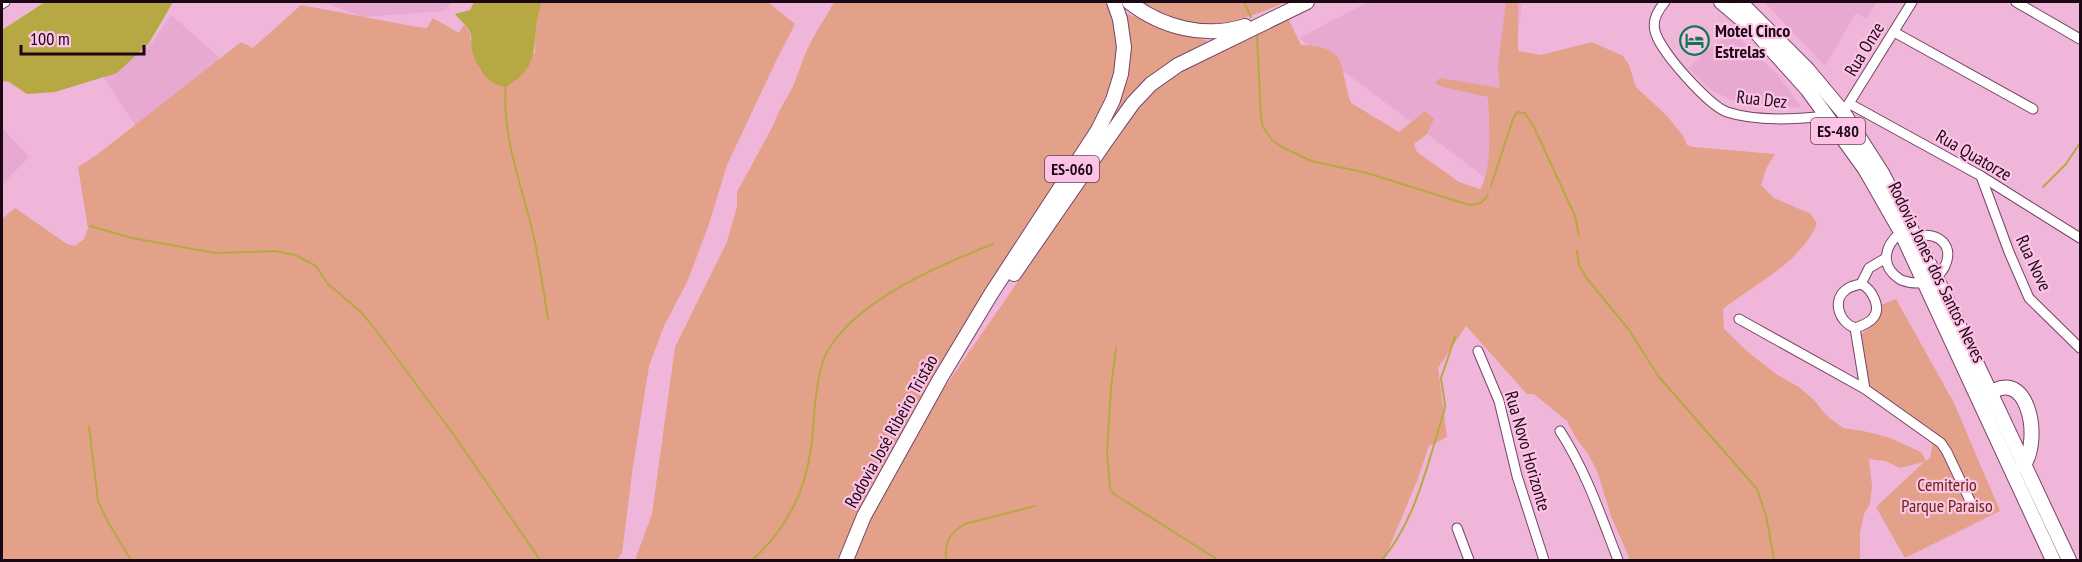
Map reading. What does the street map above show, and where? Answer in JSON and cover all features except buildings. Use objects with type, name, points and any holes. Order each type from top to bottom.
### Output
[{"type":"main road","name":"Rodovia José Ribeiro Tristão","points":[[846,561],[864,516],[915,422],[974,322],[1098,130],[1113,99],[1121,74],[1124,46],[1120,19],[1114,2]]},
{"type":"main road","points":[[1129,2],[1166,23],[1208,32],[1232,30],[1291,9]]},
{"type":"main road","name":"Rodovia José Ribeiro Tristão","points":[[974,322],[1029,255],[1115,129],[1151,84],[1178,65],[1307,2]]},
{"type":"main road","name":"Rodovia Jones dos Santos Neves","points":[[1721,2],[1754,30],[1807,89],[1865,169],[1930,280],[1985,398],[2053,561]]},
{"type":"main road","name":"Rodovia Jones dos Santos Neves","points":[[1740,2],[1846,108],[1916,236],[1930,280]]},
{"type":"main road","points":[[1985,398],[1998,388],[2010,388],[2017,392],[2026,403],[2031,425],[2031,444],[2030,454],[2023,466]]},
{"type":"main road","name":"Rodovia Jones dos Santos Neves","points":[[1985,398],[2023,466],[2068,561]]},
{"type":"street","name":"Rua Dez","points":[[1665,2],[1654,19],[1654,31],[1683,73],[1716,107],[1728,112],[1751,116],[1794,119],[1828,116]]},
{"type":"street","name":"Rua Onze","points":[[1846,108],[1912,2]]},
{"type":"street","points":[[2016,2],[2080,39]]},
{"type":"street","points":[[1894,32],[2034,109]]},
{"type":"street","name":"Rua Quatorze","points":[[1846,108],[1981,176],[2080,238]]},
{"type":"street","name":"Rua Nove","points":[[1981,176],[2029,298],[2080,348]]},
{"type":"street","points":[[1901,232],[1891,241],[1886,250],[1886,258],[1897,278],[1905,282],[1930,280],[1948,264],[1947,249],[1935,236],[1928,234],[1916,236]]},
{"type":"street","points":[[1861,284],[1872,293],[1876,310],[1873,319],[1855,328],[1841,318],[1839,300],[1847,289],[1861,284],[1869,268],[1886,258]]},
{"type":"street","points":[[1739,319],[1865,389],[1941,443],[1972,505]]},
{"type":"street","points":[[1855,328],[1865,389]]},
{"type":"street","name":"Rua Novo Horizonte","points":[[1478,351],[1499,401],[1517,476],[1544,561]]},
{"type":"street","points":[[1560,431],[1576,455],[1618,561]]},
{"type":"street","points":[[1457,528],[1469,561]]},
{"type":"shaded area","points":[[45,2],[173,2],[149,43],[117,73],[55,92],[27,94],[9,82],[2,81],[2,30]]},
{"type":"shaded area","points":[[323,2],[452,2],[443,11],[363,17]]},
{"type":"shaded area","points":[[474,2],[542,2],[538,15],[534,50],[527,70],[505,87],[488,79],[480,69],[472,51],[470,32],[455,14],[470,10]]},
{"type":"shaded area","points":[[1368,2],[1522,2],[1499,188],[1299,38]]},
{"type":"shaded area","points":[[1764,2],[1877,2],[1867,18],[1856,13],[1825,66]]},
{"type":"shaded area","points":[[171,15],[234,70],[142,136],[102,75],[123,66],[153,42]]},
{"type":"shaded area","points":[[1733,32],[1778,75],[1802,108],[1732,100],[1711,90],[1688,68],[1710,48]]},
{"type":"shaded area","points":[[2,128],[29,157],[2,185]]},
{"type":"green space","points":[[542,2],[768,2],[795,24],[727,165],[709,224],[688,280],[664,326],[649,366],[622,553],[617,560],[2,560],[2,219],[15,208],[67,244],[75,246],[84,239],[88,228],[78,167],[98,154],[241,42],[253,48],[301,5],[427,28],[433,18],[459,33],[464,25],[470,33],[480,71],[535,53],[536,17]]},
{"type":"green space","points":[[834,2],[1111,2],[1120,63],[1105,105],[1047,202],[978,303],[918,402],[861,507],[837,560],[635,560],[652,514],[675,347],[727,242],[737,207],[737,192],[793,86],[811,42]]},
{"type":"green space","points":[[1137,2],[1285,2],[1229,22],[1192,24],[1155,13]]},
{"type":"green space","name":"Cemiterio Parque Paraiso","points":[[1506,2],[1518,2],[1518,51],[1541,55],[1592,42],[1623,56],[1629,65],[1636,87],[1668,117],[1687,145],[1775,154],[1766,169],[1761,185],[1774,198],[1811,214],[1817,224],[1809,238],[1788,262],[1723,309],[1724,329],[1776,374],[1799,387],[1826,415],[1843,428],[1890,438],[1921,452],[1926,461],[1930,458],[1934,437],[1869,391],[1860,335],[1876,323],[1881,305],[1896,299],[1954,403],[2000,511],[1905,558],[1876,507],[1924,462],[1900,468],[1885,461],[1869,459],[1872,486],[1870,504],[1864,514],[1860,533],[1860,560],[1630,560],[1611,516],[1597,471],[1567,421],[1534,394],[1527,394],[1466,326],[1438,368],[1447,437],[1429,446],[1384,560],[850,560],[872,513],[929,410],[1130,120],[1154,92],[1219,49],[1258,30],[1289,20],[1301,45],[1328,50],[1340,60],[1351,103],[1399,132],[1425,111],[1434,119],[1427,134],[1414,144],[1417,152],[1459,182],[1480,189],[1489,158],[1488,97],[1443,87],[1435,83],[1440,78],[1500,88],[1498,66]]},
{"type":"green space","points":[[1127,14],[1208,41],[1151,76],[1136,91],[1118,116],[1113,116],[1111,112],[1128,41]]},
{"type":"waterway","points":[[1244,2],[1251,17]]},
{"type":"waterway","points":[[1257,35],[1261,118],[1263,127],[1272,140],[1280,146],[1311,161],[1367,173],[1469,205],[1481,203],[1488,195]]},
{"type":"waterway","points":[[506,85],[505,104],[510,143],[534,238],[548,320]]},
{"type":"waterway","points":[[1491,186],[1513,119],[1517,112],[1525,113],[1534,127],[1575,216],[1579,236]]},
{"type":"waterway","points":[[2043,187],[2066,164],[2080,143]]},
{"type":"waterway","points":[[90,226],[132,238],[215,253],[275,251],[295,255],[316,266],[327,283],[362,313],[378,333],[454,435],[540,560]]},
{"type":"waterway","points":[[752,560],[778,532],[788,517],[803,483],[811,447],[815,399],[821,368],[827,352],[840,333],[858,316],[901,286],[949,262],[993,244]]},
{"type":"waterway","points":[[1577,251],[1579,265],[1585,276],[1629,330],[1659,377],[1757,489],[1766,515],[1774,560]]},
{"type":"waterway","points":[[1382,560],[1404,526],[1420,490],[1444,412],[1441,378],[1455,337]]},
{"type":"waterway","points":[[1116,348],[1107,452],[1110,489],[1114,494],[1218,560]]},
{"type":"waterway","points":[[89,426],[98,501],[131,560]]},
{"type":"waterway","points":[[946,560],[949,539],[965,524],[1035,506]]},
{"type":"place","name":"Motel Cinco Estrelas","points":[[1694,40]]}]
